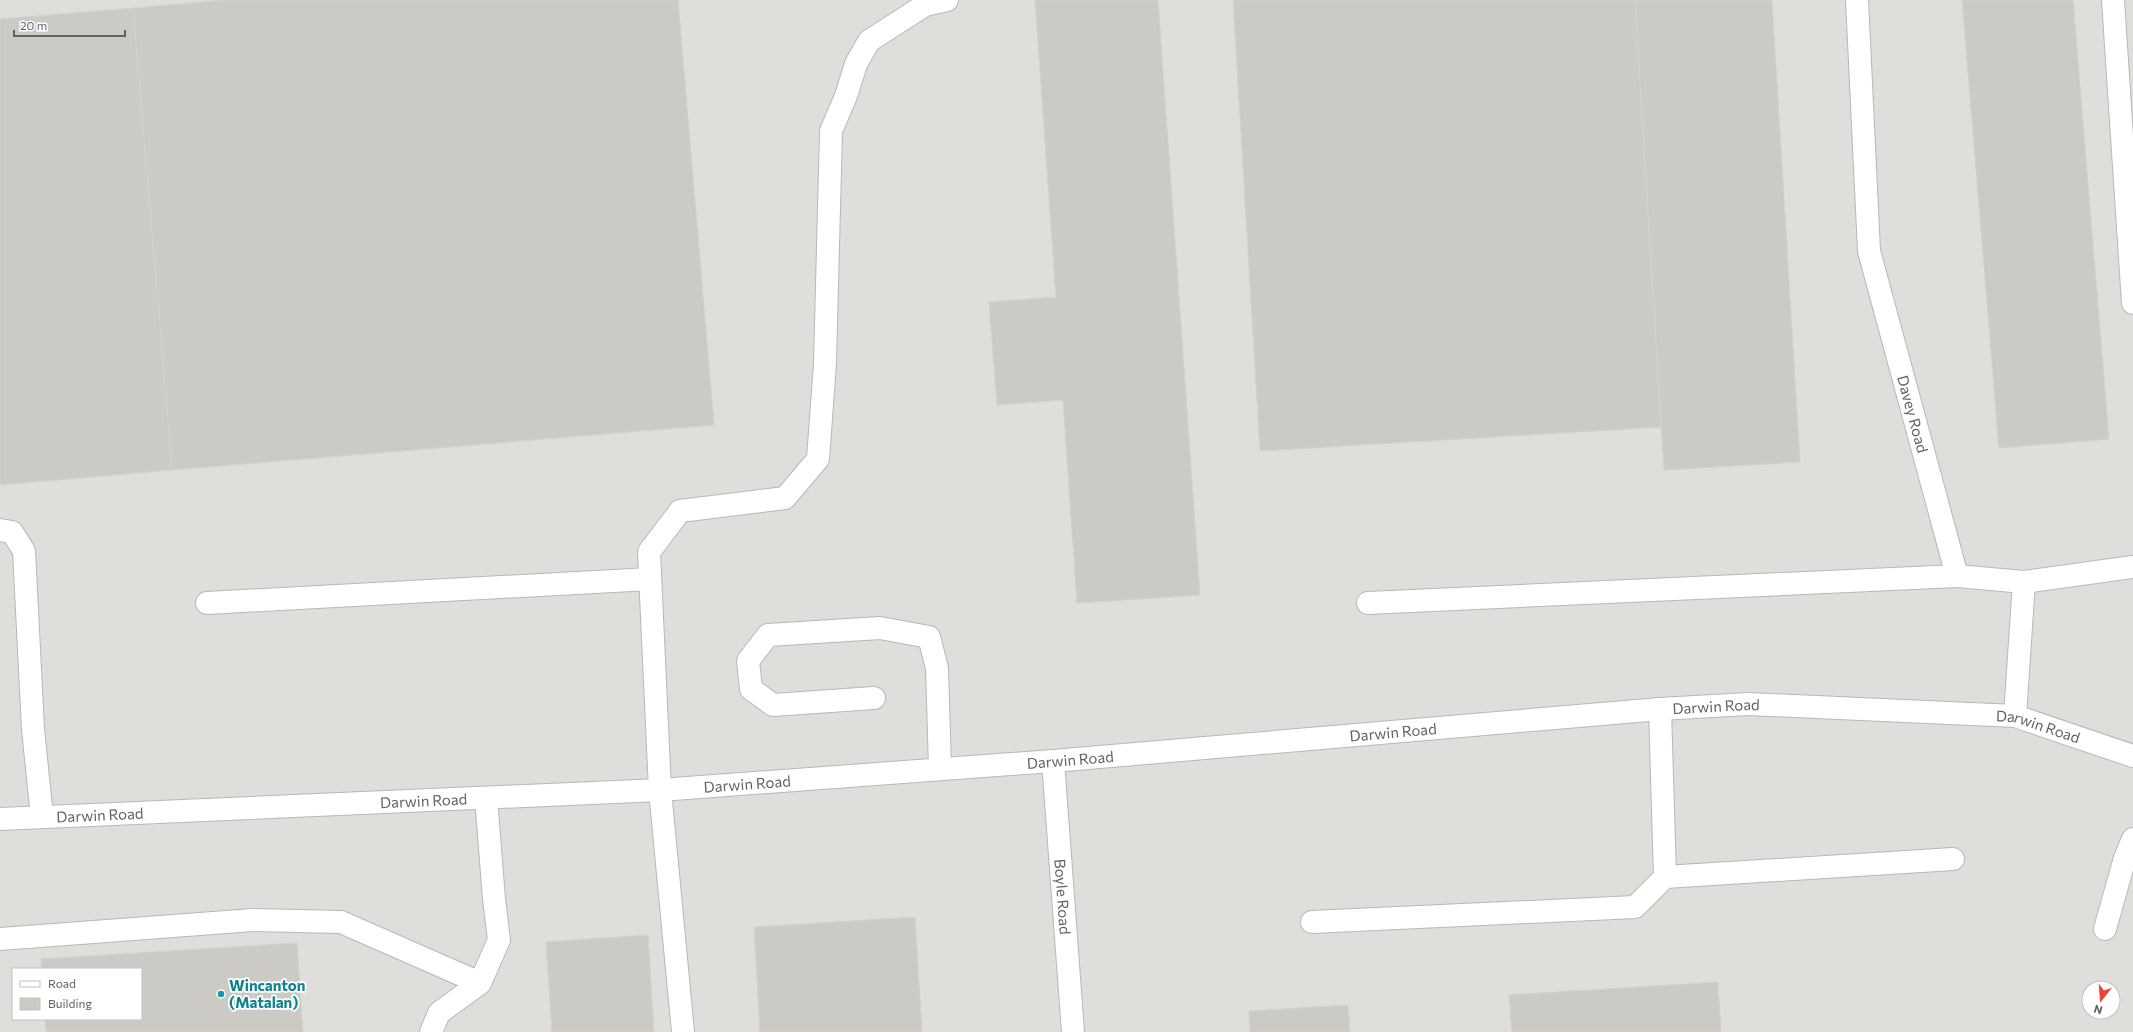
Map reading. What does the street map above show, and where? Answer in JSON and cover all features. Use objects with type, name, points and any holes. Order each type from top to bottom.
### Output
[{"type":"street","points":[[683,1032],[660,790],[649,552],[680,511],[784,498],[818,459],[825,363],[831,131],[846,96],[856,64],[869,41],[925,5],[947,0]]},
{"type":"street","name":"Davey Road","points":[[1857,0],[1869,251],[1957,576]]},
{"type":"street","points":[[2113,0],[2133,303]]},
{"type":"street","points":[[0,530],[12,532],[24,551],[33,729],[42,817]]},
{"type":"street","points":[[1368,603],[1957,576],[2024,582],[2133,567]]},
{"type":"street","points":[[207,603],[650,579]]},
{"type":"street","points":[[2015,716],[2024,582]]},
{"type":"street","points":[[874,698],[773,705],[752,689],[748,661],[768,635],[880,628],[929,637],[937,668],[940,768]]},
{"type":"street","name":"Darwin Road","points":[[0,819],[660,790],[940,768],[1053,761],[1660,708],[1748,704],[2015,716],[2133,756]]},
{"type":"street","points":[[1660,708],[1665,877]]},
{"type":"street","name":"Boyle Road","points":[[1053,761],[1073,1032]]},
{"type":"street","points":[[431,1032],[439,1013],[480,983],[499,940],[494,899],[486,798]]},
{"type":"street","points":[[2105,930],[2125,858],[2133,839]]},
{"type":"street","points":[[1312,922],[1635,907],[1665,877],[1953,859]]},
{"type":"street","points":[[0,939],[253,920],[341,922],[480,983]]},
{"type":"shaded area","points":[[0,0],[2133,0],[2133,1032],[0,1032]]},
{"type":"building","points":[[225,0],[678,0],[714,425],[172,470],[133,8]]},
{"type":"building","points":[[1035,0],[1158,0],[1200,595],[1077,603],[1063,400],[997,405],[989,302],[1056,297]]},
{"type":"building","points":[[1233,0],[1635,0],[1661,427],[1260,451]]},
{"type":"building","points":[[1635,0],[1772,0],[1800,462],[1664,470]]},
{"type":"building","points":[[1962,0],[2073,0],[2109,439],[1999,448]]},
{"type":"building","points":[[133,8],[172,470],[0,485],[0,19]]},
{"type":"building","points":[[915,917],[922,1032],[760,1032],[754,927]]},
{"type":"building","points":[[648,935],[654,1032],[552,1032],[546,942]]},
{"type":"building","name":"Wincanton (Matalan)","points":[[297,943],[303,1032],[46,1032],[45,1020],[142,1020],[142,968],[42,968],[41,959]]},
{"type":"building","points":[[1718,982],[1721,1032],[1512,1032],[1509,995]]},
{"type":"building","points":[[1348,1005],[1350,1032],[1250,1032],[1249,1011]]},
{"type":"place","name":"Wincanton (Matalan)","points":[[221,994]]}]
